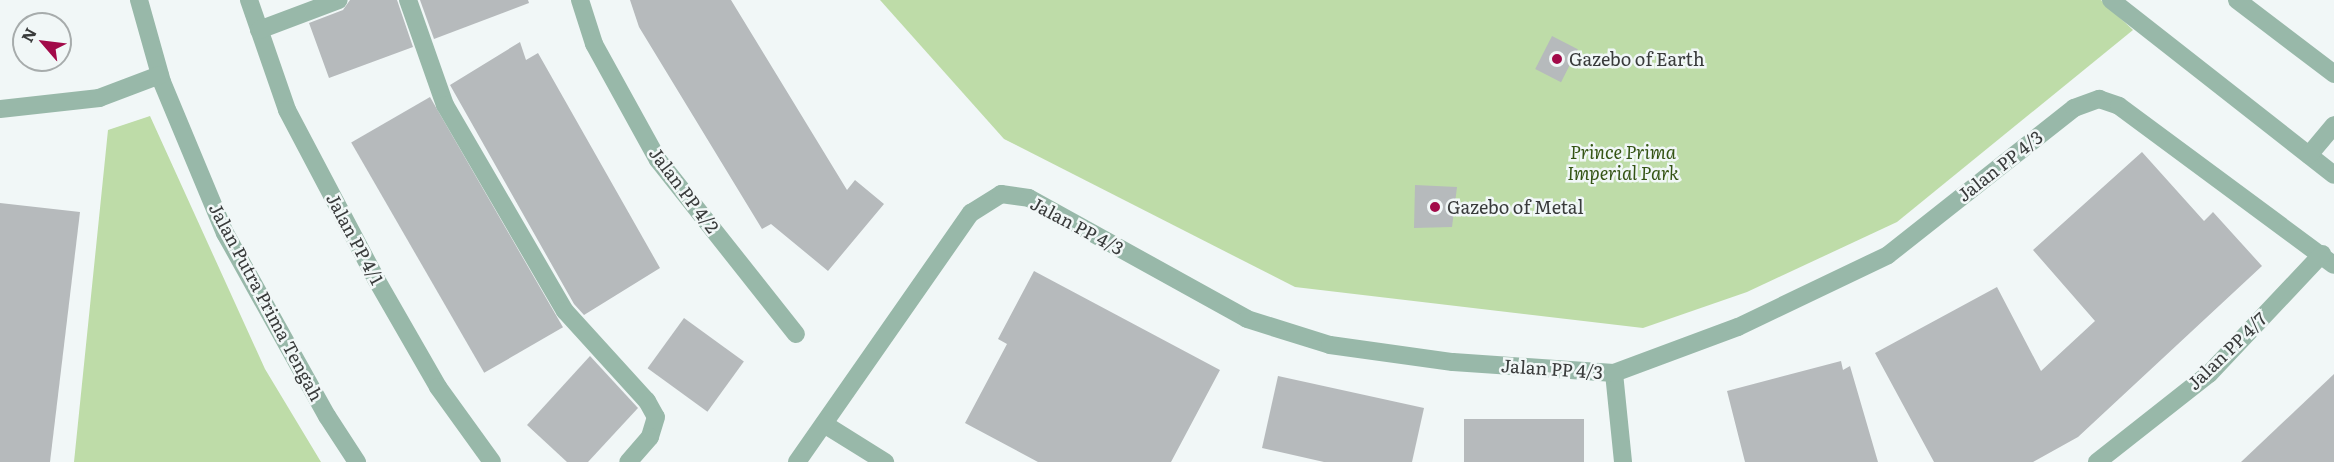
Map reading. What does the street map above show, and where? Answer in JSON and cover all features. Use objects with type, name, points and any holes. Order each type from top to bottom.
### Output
[{"type":"street","name":"Jalan Putra Prima Tengah","points":[[139,0],[160,75],[225,233],[327,416],[357,462]]},
{"type":"street","name":"Jalan PP 4/1","points":[[249,0],[287,110],[376,279],[438,387],[492,462]]},
{"type":"street","points":[[260,30],[339,0]]},
{"type":"street","points":[[408,0],[445,105],[566,310],[647,401],[656,417],[650,437],[628,462]]},
{"type":"street","name":"Jalan PP 4/2","points":[[580,0],[594,44],[658,160],[796,334]]},
{"type":"street","points":[[2111,0],[2334,175]]},
{"type":"street","points":[[2236,0],[2334,74]]},
{"type":"street","points":[[0,109],[99,98],[160,75]]},
{"type":"street","name":"Jalan PP 4/3","points":[[825,424],[971,213],[1001,194],[1029,198],[1247,319],[1330,345],[1453,362],[1614,373],[1738,327],[1888,255],[2074,108],[2098,99],[2119,106],[2328,259]]},
{"type":"street","points":[[2309,155],[2334,125]]},
{"type":"street","name":"Jalan PP 4/7","points":[[2097,462],[2208,374],[2328,259]]},
{"type":"street","points":[[1614,373],[1623,462]]},
{"type":"street","points":[[797,462],[825,424],[885,462]]},
{"type":"green space","name":"Prince Prima Imperial Park","points":[[880,0],[2101,0],[2133,30],[1897,222],[1747,292],[1643,328],[1295,287],[1004,139]]},
{"type":"green space","points":[[150,116],[265,369],[321,462],[74,462],[108,130]]},
{"type":"building","points":[[350,0],[397,0],[413,47],[329,78],[309,23],[343,10]]},
{"type":"building","points":[[420,0],[528,0],[529,3],[434,39]]},
{"type":"building","points":[[630,0],[731,0],[847,190],[855,180],[884,204],[828,271],[771,224],[762,229],[639,27]]},
{"type":"building","name":"Gazebo of Earth","points":[[1552,36],[1578,49],[1561,82],[1535,69]]},
{"type":"building","points":[[520,42],[526,60],[538,53],[660,268],[584,315],[574,304],[450,85]]},
{"type":"building","points":[[430,97],[563,327],[484,373],[351,142]]},
{"type":"building","points":[[2142,152],[2204,221],[2213,212],[2262,266],[2078,437],[2033,462],[1934,462],[1875,353],[1997,287],[2041,371],[2095,321],[2033,250]]},
{"type":"building","name":"Gazebo of Metal","points":[[1415,185],[1457,187],[1452,227],[1414,228]]},
{"type":"building","points":[[0,203],[80,212],[50,462],[0,462]]},
{"type":"building","points":[[1034,271],[1220,370],[1171,462],[1038,462],[965,423],[1007,344],[998,339]]},
{"type":"building","points":[[684,318],[744,361],[707,412],[648,368]]},
{"type":"building","points":[[590,356],[638,408],[588,462],[567,462],[527,425]]},
{"type":"building","points":[[1841,361],[1843,370],[1850,366],[1878,462],[1745,462],[1727,391]]},
{"type":"building","points":[[2334,374],[2334,462],[2241,462]]},
{"type":"building","points":[[1278,376],[1424,408],[1412,462],[1324,462],[1262,448]]},
{"type":"building","points":[[1464,419],[1584,419],[1584,462],[1464,462]]},
{"type":"place","name":"Gazebo of Earth","points":[[1557,59]]},
{"type":"place","name":"Gazebo of Metal","points":[[1435,207]]}]
